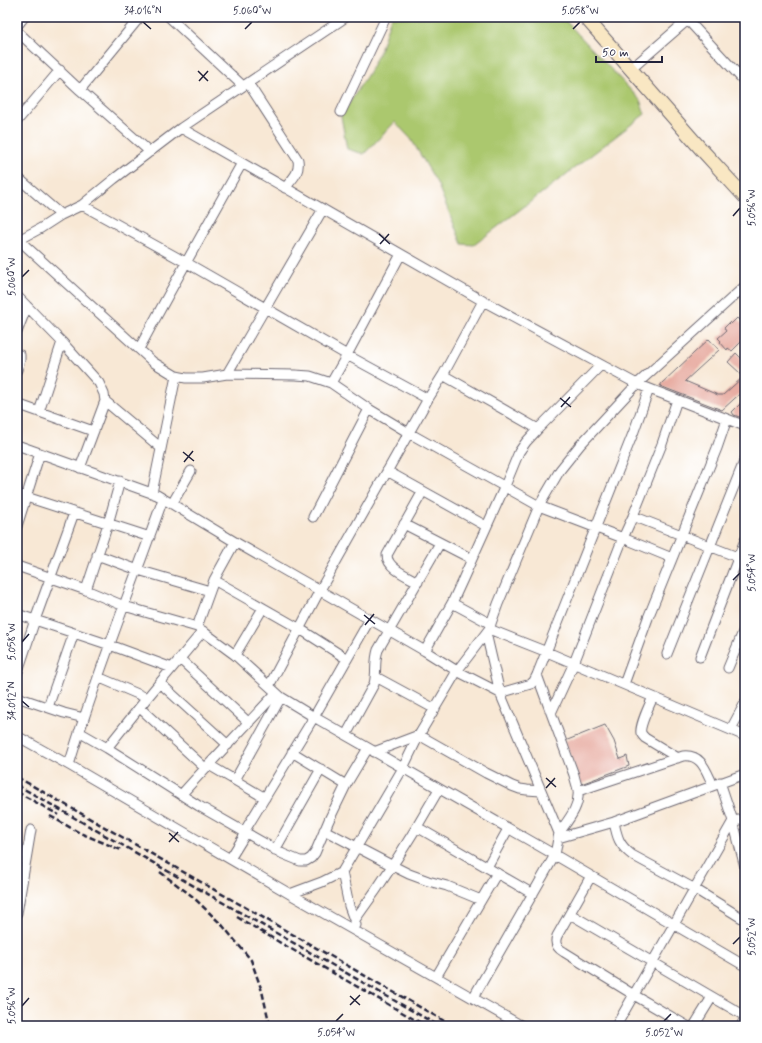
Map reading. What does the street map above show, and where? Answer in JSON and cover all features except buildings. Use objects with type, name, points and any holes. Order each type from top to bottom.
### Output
[{"type":"main road","points":[[585,17],[696,144],[745,197]]},
{"type":"street","points":[[17,26],[24,17]]},
{"type":"street","points":[[80,90],[140,17]]},
{"type":"street","points":[[342,112],[386,17]]},
{"type":"street","points":[[171,18],[245,84],[298,160],[299,167],[296,174],[285,188]]},
{"type":"street","points":[[631,69],[688,18],[745,82]]},
{"type":"street","points":[[339,19],[181,128],[82,205],[61,215],[18,241],[153,362],[176,376],[186,378],[203,378],[227,374],[310,376],[331,383],[369,409],[539,506],[672,558]]},
{"type":"street","points":[[17,31],[80,90],[150,152]]},
{"type":"street","points":[[17,121],[60,70]]},
{"type":"street","points":[[181,128],[483,301],[601,365],[637,384],[745,426]]},
{"type":"street","points":[[139,349],[165,299],[187,263],[242,163]]},
{"type":"street","points":[[17,177],[61,215]]},
{"type":"street","points":[[82,205],[187,263],[347,355],[428,399]]},
{"type":"street","points":[[227,374],[323,209]]},
{"type":"street","points":[[331,383],[401,254]]},
{"type":"street","points":[[290,894],[322,882],[342,872],[403,768],[419,735],[457,671],[489,629],[539,506],[553,480],[567,461],[637,384],[745,286]]},
{"type":"street","points":[[17,296],[99,383],[104,394],[104,401],[80,468]]},
{"type":"street","points":[[235,780],[276,692],[300,629],[320,590],[409,432],[443,375],[483,301]]},
{"type":"street","points":[[17,332],[27,306]]},
{"type":"street","points":[[38,412],[62,342]]},
{"type":"street","points":[[17,354],[20,355],[17,370]]},
{"type":"street","points":[[425,651],[452,604],[519,452],[538,429],[601,365]]},
{"type":"street","points":[[443,375],[538,429]]},
{"type":"street","points":[[152,493],[176,376]]},
{"type":"street","points":[[17,445],[157,495],[457,671],[500,693],[531,684],[537,675],[649,389]]},
{"type":"street","points":[[551,713],[574,663],[662,444],[677,400]]},
{"type":"street","points":[[104,401],[161,448]]},
{"type":"street","points":[[17,404],[93,432]]},
{"type":"street","points":[[313,517],[369,409]]},
{"type":"street","points":[[624,684],[648,618],[717,448],[727,419]]},
{"type":"street","points":[[17,526],[40,453]]},
{"type":"street","points":[[667,654],[745,459]]},
{"type":"street","points":[[172,504],[191,471]]},
{"type":"street","points":[[387,471],[486,526]]},
{"type":"street","points":[[86,590],[108,524],[120,481]]},
{"type":"street","points":[[418,582],[391,565],[387,559],[387,555],[423,491]]},
{"type":"street","points":[[17,494],[150,537]]},
{"type":"street","points":[[69,765],[98,678],[163,499]]},
{"type":"street","points":[[17,674],[50,577],[74,513]]},
{"type":"street","points":[[633,516],[742,559]]},
{"type":"street","points":[[404,524],[472,559]]},
{"type":"street","points":[[107,748],[180,659],[200,629],[214,580],[235,542]]},
{"type":"street","points":[[346,735],[376,677],[375,662],[378,650],[440,543]]},
{"type":"street","points":[[700,657],[742,559],[744,544]]},
{"type":"street","points":[[97,555],[138,570],[210,591]]},
{"type":"street","points":[[17,566],[86,590],[124,606],[200,629],[235,655],[276,692],[314,716],[745,966]]},
{"type":"street","points":[[214,580],[300,629],[347,659]]},
{"type":"street","points":[[452,604],[489,629],[574,663],[745,736]]},
{"type":"street","points":[[235,655],[263,608]]},
{"type":"street","points":[[17,614],[110,645],[172,668]]},
{"type":"street","points":[[230,859],[264,798],[314,716],[370,619]]},
{"type":"street","points":[[728,668],[745,627]]},
{"type":"street","points":[[489,629],[500,693],[559,836]]},
{"type":"street","points":[[48,707],[74,634]]},
{"type":"street","points":[[180,659],[249,724]]},
{"type":"street","points":[[473,998],[555,855],[559,836],[574,813],[577,803],[578,791],[574,775],[537,675]]},
{"type":"street","points":[[376,677],[435,709]]},
{"type":"street","points":[[98,678],[147,698]]},
{"type":"street","points":[[160,683],[228,745]]},
{"type":"street","points":[[181,795],[249,724],[276,692]]},
{"type":"street","points":[[17,697],[64,713],[84,718]]},
{"type":"street","points":[[653,697],[642,725],[642,735],[678,758]]},
{"type":"street","points":[[731,729],[745,703]]},
{"type":"street","points":[[140,708],[207,767],[235,780],[264,798]]},
{"type":"street","points":[[79,732],[181,795],[276,850],[300,861],[306,861],[315,853],[324,830],[346,785],[371,750],[419,735],[512,786],[520,789],[541,791]]},
{"type":"street","points":[[17,736],[522,1026]]},
{"type":"street","points":[[292,752],[346,785]]},
{"type":"street","points":[[578,791],[678,758],[689,756],[696,758],[700,761],[717,784],[733,821],[745,867]]},
{"type":"street","points":[[276,850],[321,769]]},
{"type":"street","points":[[559,836],[614,822],[745,773]]},
{"type":"street","points":[[354,921],[393,866],[439,789]]},
{"type":"street","points":[[733,821],[745,819]]},
{"type":"street","points":[[616,1026],[733,821]]},
{"type":"street","points":[[614,822],[617,837],[621,845],[632,855],[695,889],[745,920]]},
{"type":"street","points":[[417,827],[533,894]]},
{"type":"street","points":[[487,867],[508,829]]},
{"type":"street","points":[[17,913],[31,830]]},
{"type":"street","points":[[324,830],[393,866],[428,881],[447,886],[481,900]]},
{"type":"street","points":[[342,872],[349,906],[359,933]]},
{"type":"street","points":[[436,977],[497,873]]},
{"type":"street","points":[[591,876],[557,936],[555,942],[557,946],[560,950],[687,1026]]},
{"type":"street","points":[[570,914],[712,996],[745,1017],[741,1026]]},
{"type":"street","points":[[694,1026],[712,996]]},
{"type":"green space","points":[[391,17],[562,17],[640,100],[645,114],[474,245],[462,244],[437,183],[411,139],[395,122],[364,154],[347,149],[341,116],[368,74],[380,51]]},
{"type":"railway","points":[[17,777],[453,1026]]},
{"type":"railway","points":[[17,785],[439,1026]]},
{"type":"railway","points":[[17,792],[59,815]]},
{"type":"railway","points":[[50,816],[80,833],[121,850]]},
{"type":"railway","points":[[160,872],[192,896],[223,926],[251,960],[262,991],[270,1026]]},
{"type":"railway","points":[[237,917],[426,1026]]}]
